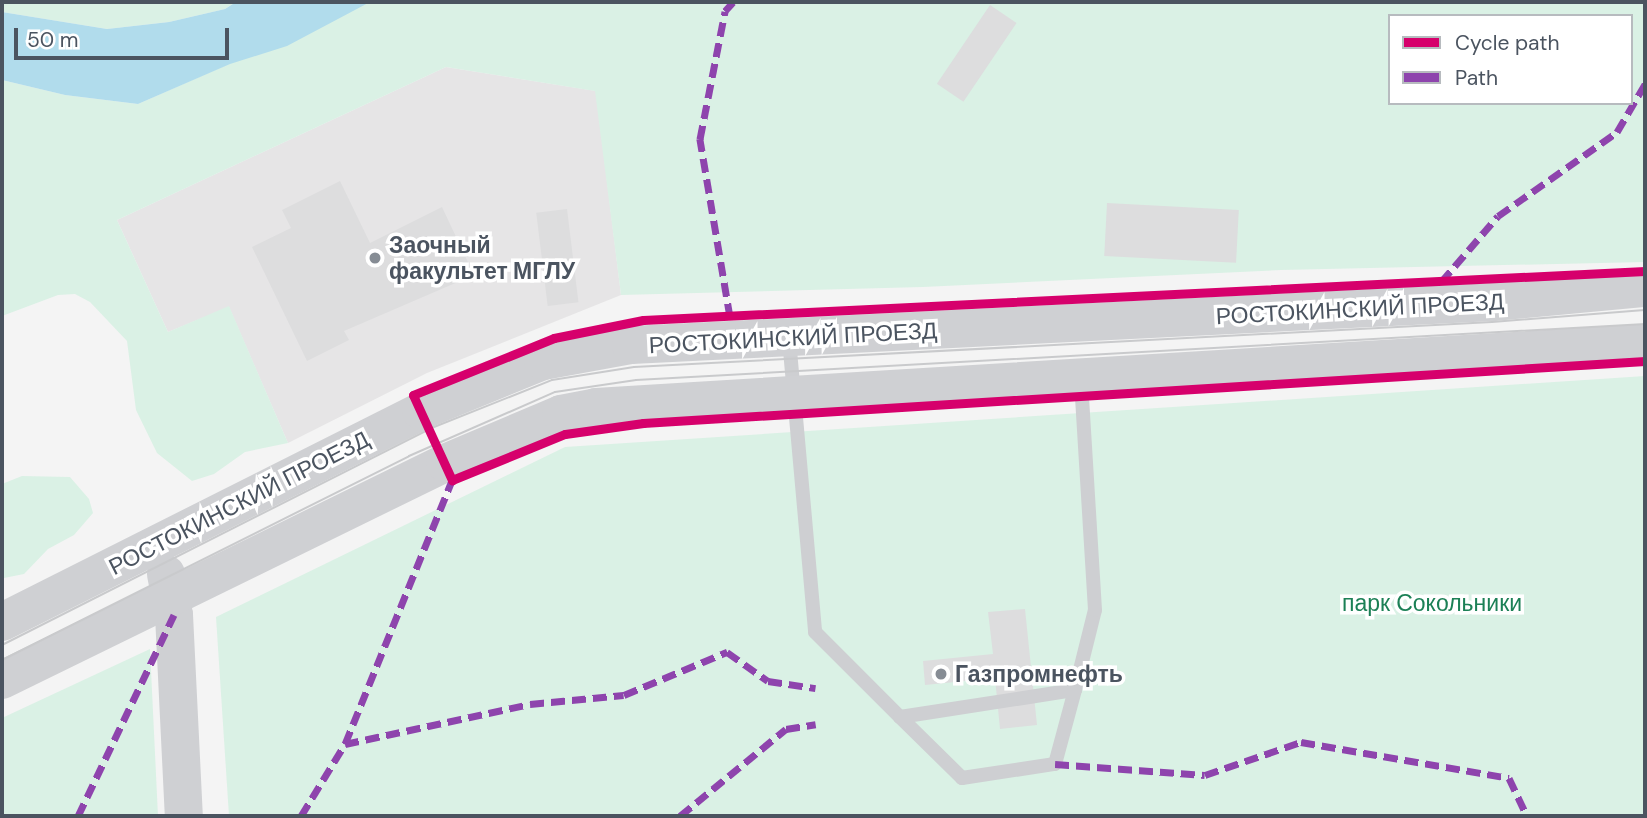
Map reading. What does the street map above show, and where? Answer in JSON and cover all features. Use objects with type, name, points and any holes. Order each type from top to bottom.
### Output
[{"type":"main road","name":"РОСТОКИНСКИЙ ПРОЕЗД","points":[[2,622],[421,411],[532,365],[631,345],[1493,302],[1645,288]]},
{"type":"main road","points":[[2,680],[445,463],[561,414],[641,402],[1081,380],[1645,343]]},
{"type":"main road","points":[[160,544],[170,598],[184,816]]},
{"type":"lane","points":[[789,339],[815,632],[962,778],[1055,764],[1095,610],[1081,380]]},
{"type":"lane","points":[[900,717],[1075,691]]},
{"type":"shaded area","name":"Заочный факультет МГЛУ","points":[[446,67],[596,91],[621,295],[427,373],[288,443],[229,307],[168,332],[117,220]]},
{"type":"green space","points":[[2,2],[236,2],[225,9],[169,22],[107,29],[2,12]]},
{"type":"green space","points":[[370,2],[1645,2],[1645,262],[1281,270],[923,287],[621,295],[595,91],[446,67],[117,220],[168,332],[229,306],[288,443],[245,452],[214,474],[192,481],[157,453],[136,410],[127,341],[90,302],[75,294],[58,295],[2,316],[2,80],[65,95],[138,104]]},
{"type":"green space","name":"парк Сокольники","points":[[1645,376],[1645,816],[229,816],[216,617],[565,447]]},
{"type":"green space","points":[[22,476],[70,477],[89,499],[93,513],[74,535],[48,549],[24,574],[4,578],[2,484]]},
{"type":"green space","points":[[150,649],[158,816],[2,816],[2,718]]},
{"type":"water","points":[[236,2],[370,2],[287,46],[230,64],[138,104],[65,95],[2,80],[2,12],[107,29],[169,22],[225,9]]},
{"type":"building","points":[[990,5],[1017,23],[963,102],[937,84]]},
{"type":"building","points":[[340,181],[370,243],[442,207],[474,275],[344,331],[349,340],[307,361],[252,247],[291,228],[282,210]]},
{"type":"building","points":[[1107,203],[1239,210],[1236,263],[1104,256]]},
{"type":"building","points":[[567,209],[578,302],[548,306],[536,213]]},
{"type":"building","points":[[1025,609],[1037,725],[1000,729],[995,678],[925,685],[923,661],[993,654],[988,612]]},
{"type":"tram line","points":[[2,645],[429,429],[552,380],[634,367],[1492,322],[1645,310]]},
{"type":"tram line","points":[[2,660],[409,456],[555,392],[636,380],[1645,324]]},
{"type":"marked path","points":[[730,317],[700,139],[725,11],[733,2]]},
{"type":"marked path","points":[[1633,105],[1645,84]]},
{"type":"marked path","points":[[1441,282],[1498,216],[1617,132],[1633,105]]},
{"type":"marked path","points":[[301,816],[345,744],[452,480]]},
{"type":"marked path","points":[[78,816],[174,615]]},
{"type":"marked path","points":[[345,744],[530,704],[624,695],[727,652],[768,681],[815,688]]},
{"type":"marked path","points":[[680,816],[786,729],[816,724]]},
{"type":"marked path","points":[[1055,764],[1205,775],[1301,742],[1509,778],[1527,816]]},
{"type":"cycle path","points":[[1645,271],[643,320],[554,338],[413,395],[452,480],[565,434],[643,423],[1645,361]]},
{"type":"place","name":"Заочный факультет МГЛУ","points":[[375,258]]},
{"type":"place","name":"Газпромнефть","points":[[941,674]]}]
